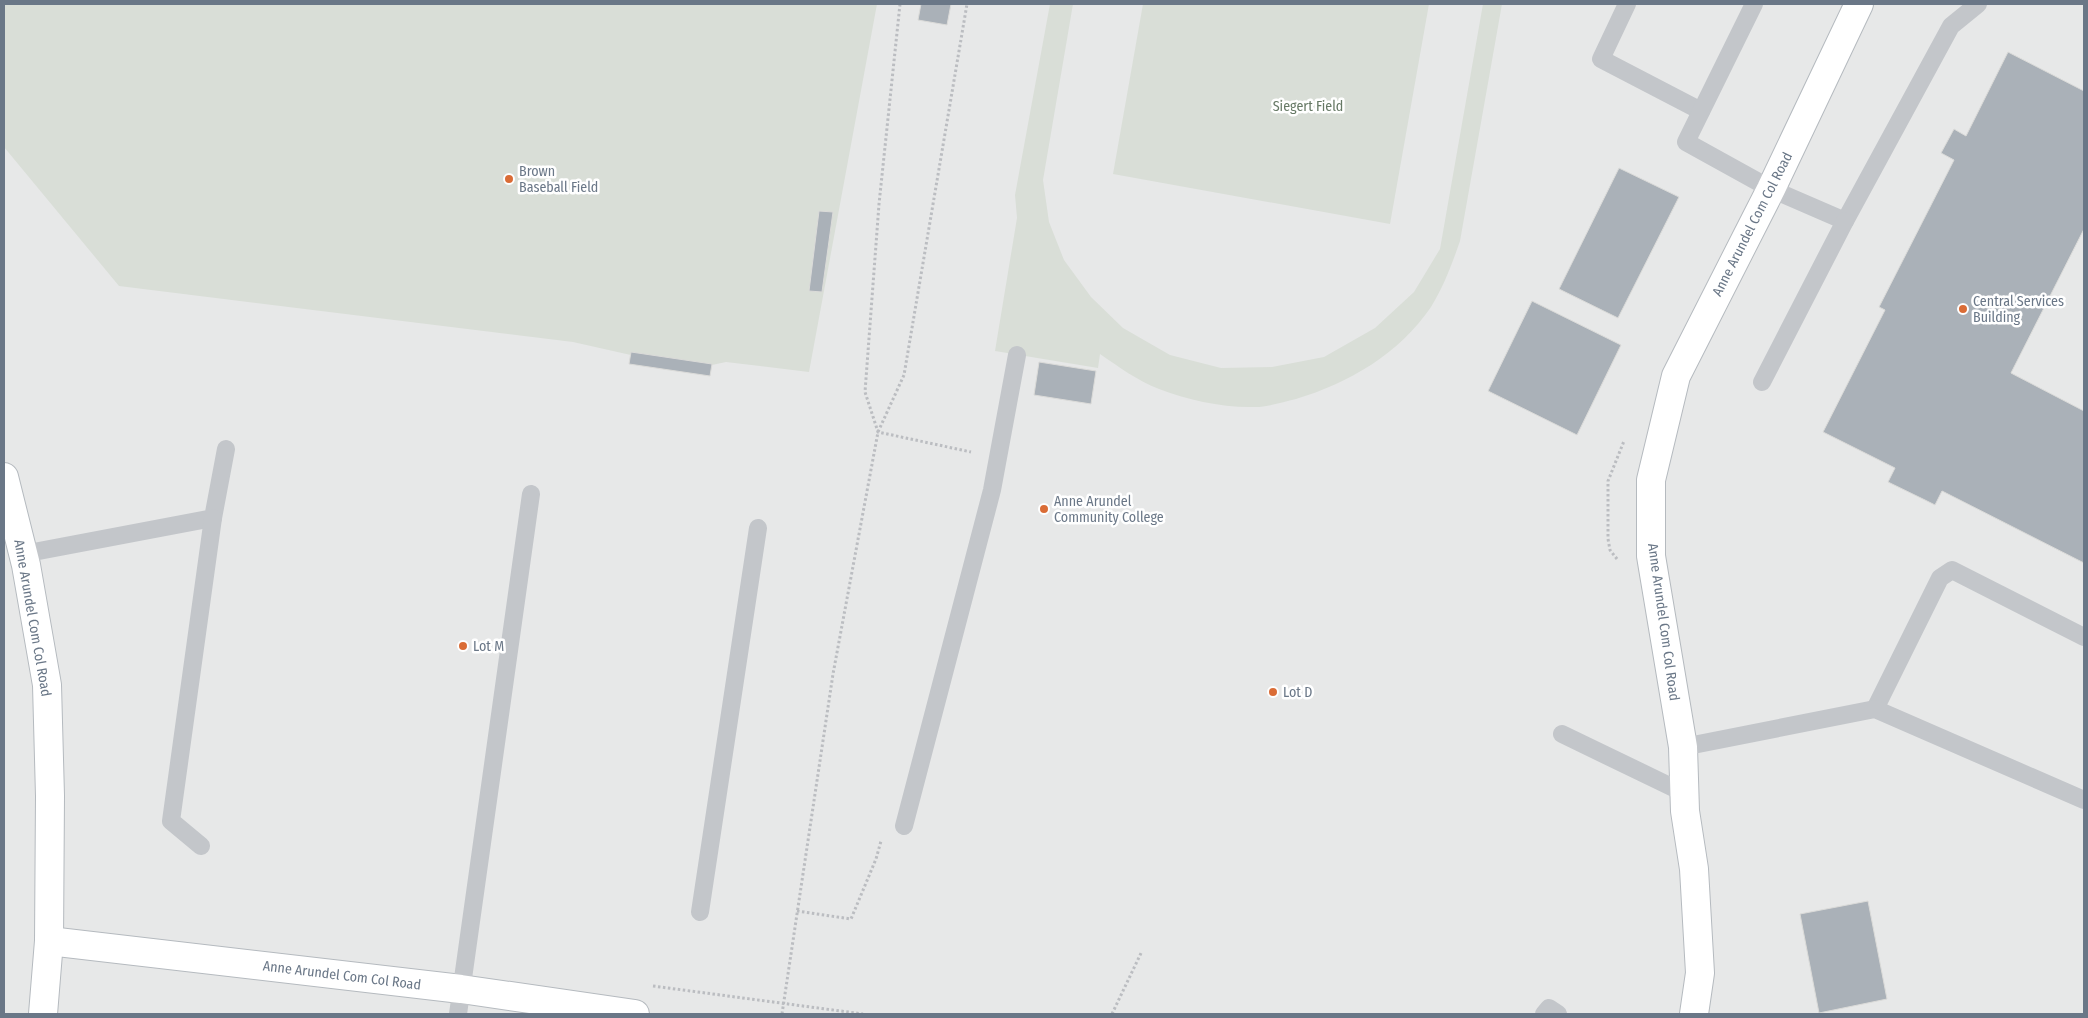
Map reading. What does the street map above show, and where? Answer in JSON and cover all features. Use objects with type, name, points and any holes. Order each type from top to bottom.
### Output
[{"type":"street","name":"Anne Arundel Com Col Road","points":[[1694,1014],[1700,973],[1694,869],[1684,794],[1683,747],[1651,556],[1651,480],[1676,376],[1771,189],[1859,4]]},
{"type":"street","name":"Anne Arundel Com Col Road","points":[[4,478],[23,554],[47,685],[50,796],[49,941],[42,1014]]},
{"type":"street","name":"Anne Arundel Com Col Road","points":[[49,941],[459,1002],[635,1014]]},
{"type":"lane","points":[[1627,4],[1601,59],[1701,111]]},
{"type":"lane","points":[[1754,4],[1686,142],[1771,189],[1845,221]]},
{"type":"lane","points":[[1762,382],[1845,221],[1951,26],[1978,4]]},
{"type":"lane","points":[[904,826],[992,490],[1017,355]]},
{"type":"lane","points":[[201,846],[171,822],[212,518],[226,449]]},
{"type":"lane","points":[[459,1002],[531,494]]},
{"type":"lane","points":[[23,554],[212,518]]},
{"type":"lane","points":[[700,912],[758,528]]},
{"type":"lane","points":[[1875,709],[1940,578],[1952,570],[2084,636]]},
{"type":"lane","points":[[1683,747],[1875,709],[2084,800]]},
{"type":"lane","points":[[1562,734],[1684,794]]},
{"type":"lane","points":[[1544,1014],[1549,1008],[1558,1014]]},
{"type":"path","points":[[878,432],[866,392],[879,204],[900,4]]},
{"type":"path","points":[[782,1014],[833,674],[878,432],[904,376],[967,4]]},
{"type":"path","points":[[878,432],[980,454]]},
{"type":"path","points":[[798,911],[851,919],[876,859],[881,840]]},
{"type":"path","points":[[1112,1014],[1142,951]]},
{"type":"path","points":[[649,986],[863,1014]]},
{"type":"shaded area","name":"Anne Arundel Community College","points":[[4,4],[2084,4],[2084,1014],[4,1014]]},
{"type":"green space","name":"Brown Baseball Field","points":[[4,4],[877,4],[809,372],[726,362],[693,369],[573,342],[119,286],[4,147]]},
{"type":"green space","points":[[1050,4],[1073,4],[1043,180],[1049,222],[1064,260],[1091,297],[1123,328],[1170,355],[1221,368],[1272,367],[1324,357],[1375,328],[1414,292],[1440,249],[1483,4],[1502,4],[1460,241],[1440,291],[1418,324],[1388,353],[1354,375],[1296,399],[1260,407],[1218,405],[1170,393],[1136,378],[1100,354],[1098,368],[995,351],[1017,218],[1015,195]]},
{"type":"green space","name":"Siegert Field","points":[[1143,4],[1429,4],[1390,224],[1113,174]]},
{"type":"building","points":[[921,4],[951,4],[947,25],[918,20]]},
{"type":"building","name":"Central Services Building","points":[[2008,52],[2084,91],[2084,229],[2011,373],[2084,411],[2084,563],[1942,491],[1935,505],[1888,482],[1895,468],[1823,432],[1885,310],[1879,307],[1954,160],[1941,153],[1954,129],[1966,136]]},
{"type":"building","points":[[1619,168],[1679,197],[1618,318],[1559,289]]},
{"type":"building","points":[[819,211],[833,212],[822,292],[809,291]]},
{"type":"building","points":[[1532,301],[1621,345],[1577,435],[1488,391]]},
{"type":"building","points":[[631,352],[712,364],[710,376],[629,364]]},
{"type":"building","points":[[1039,362],[1096,371],[1091,404],[1034,395]]},
{"type":"building","points":[[1868,901],[1887,999],[1819,1013],[1800,914]]},
{"type":"place","name":"Brown Baseball Field","points":[[509,179]]},
{"type":"place","name":"Central Services Building","points":[[1963,309]]},
{"type":"place","name":"Anne Arundel Community College","points":[[1044,509]]},
{"type":"place","name":"Lot M","points":[[463,646]]},
{"type":"place","name":"Lot D","points":[[1273,692]]}]
